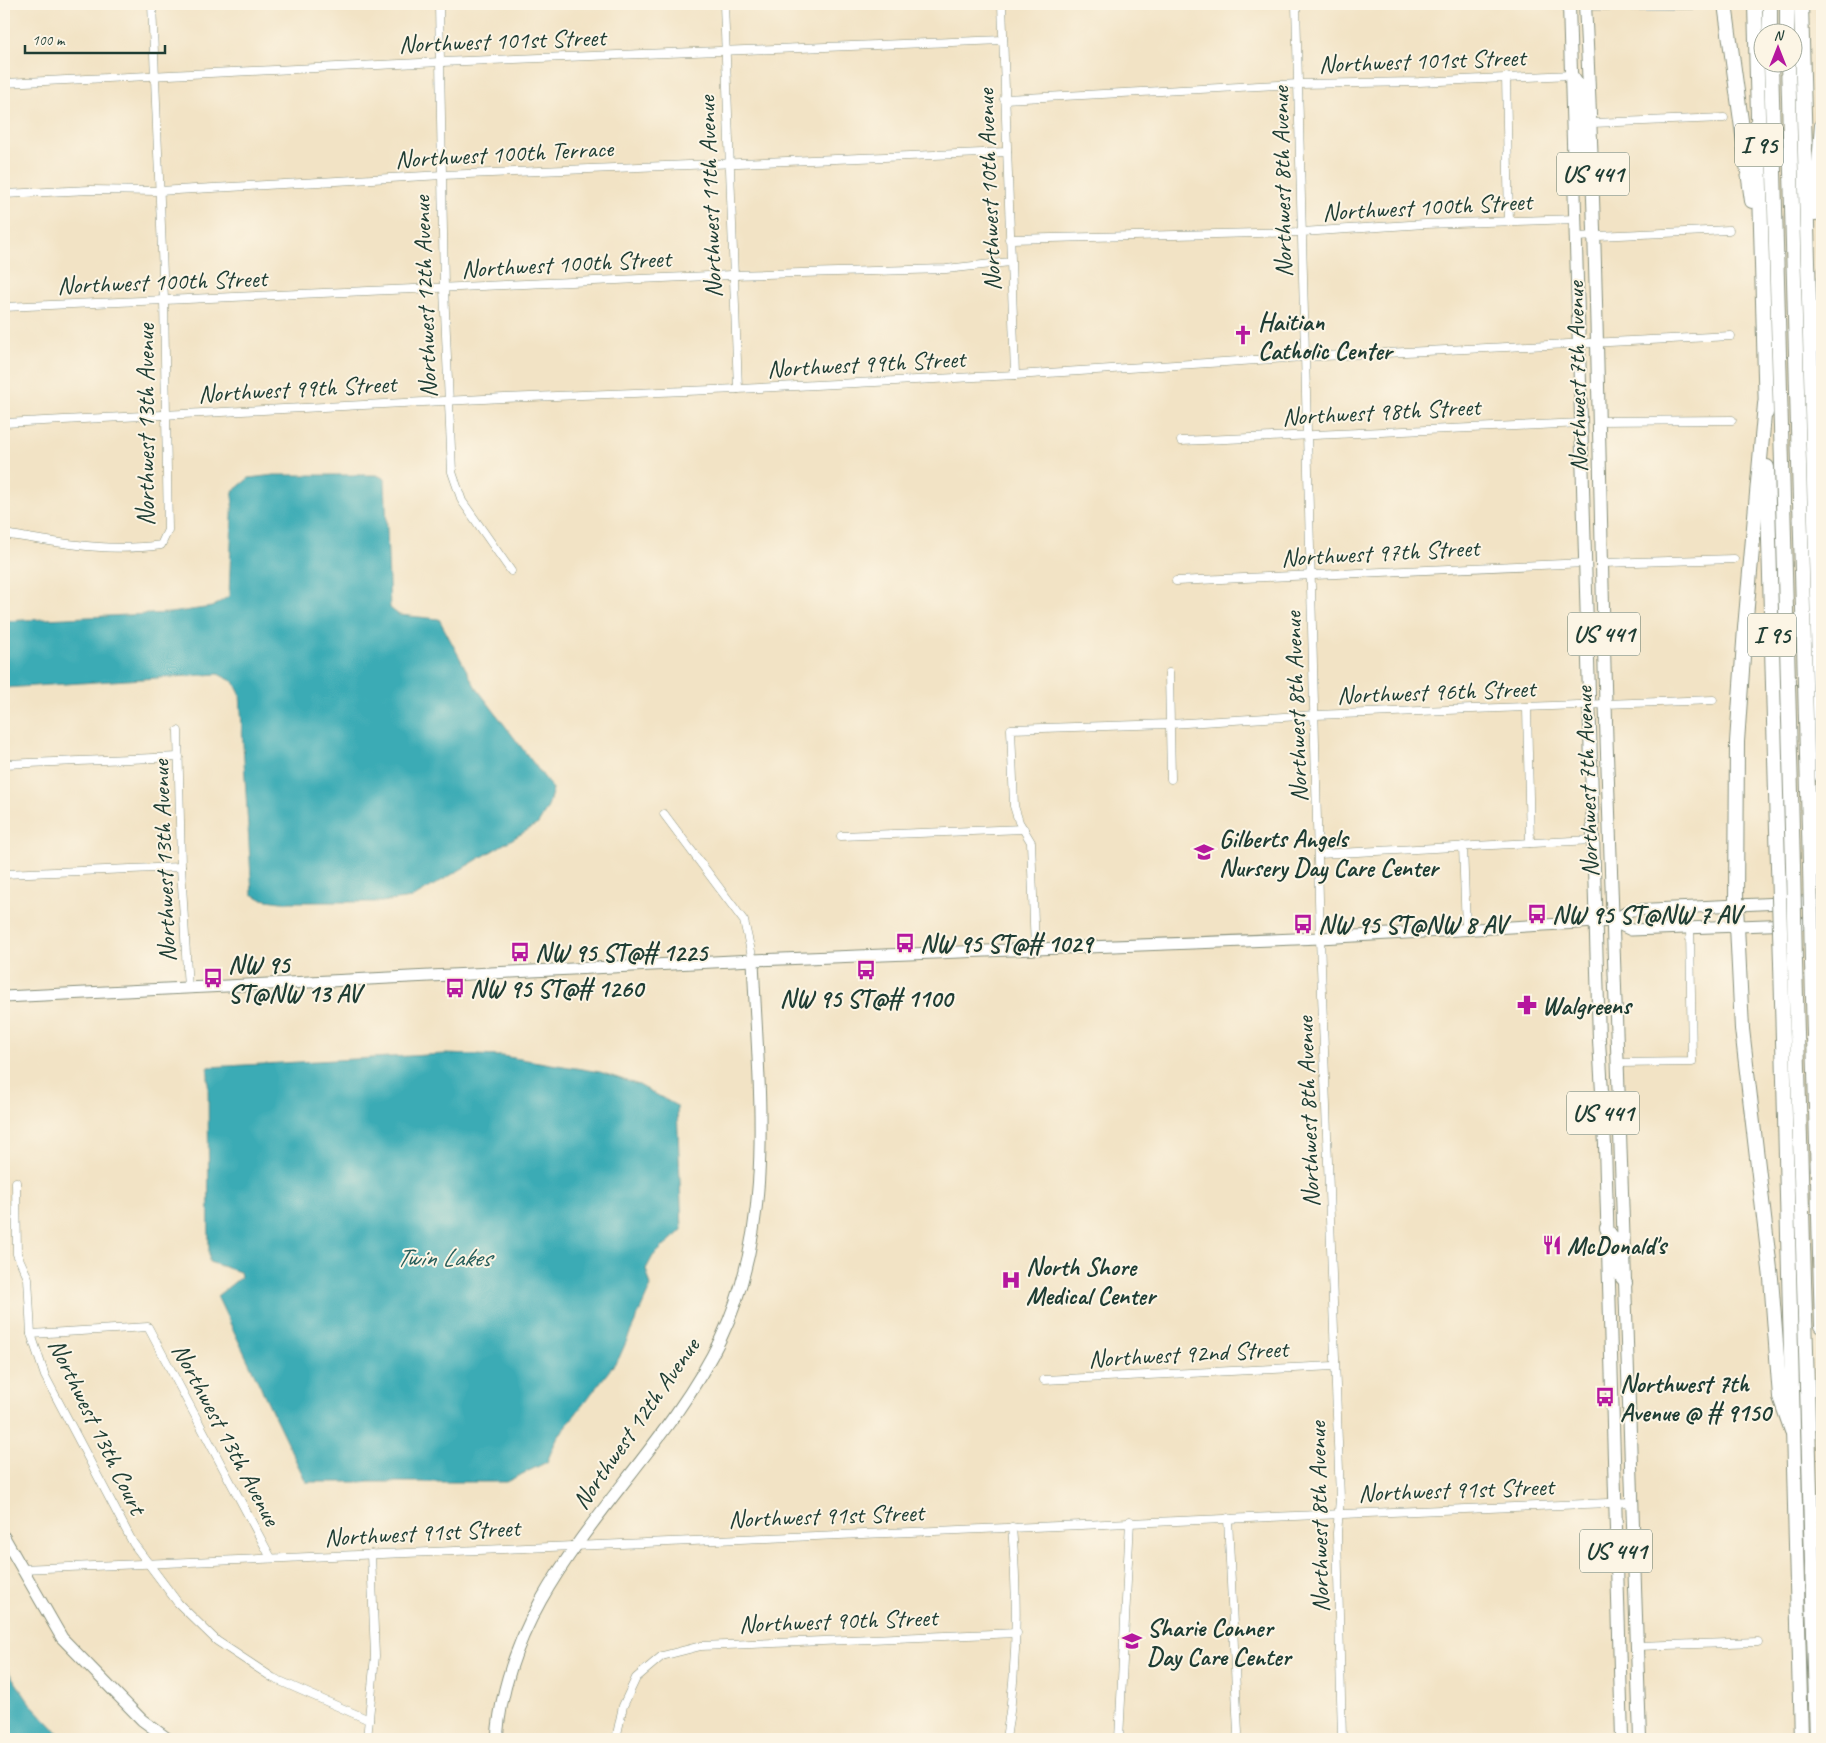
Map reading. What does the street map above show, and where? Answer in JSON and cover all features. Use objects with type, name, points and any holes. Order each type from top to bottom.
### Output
[{"type":"highway","points":[[1726,4],[1762,286]]},
{"type":"highway","name":"I 95","points":[[1755,4],[1801,1739]]},
{"type":"highway","points":[[1770,4],[1770,22]]},
{"type":"highway","points":[[1787,4],[1787,22]]},
{"type":"highway","name":"I 95","points":[[1801,4],[1822,778]]},
{"type":"highway","points":[[1771,72],[1817,1739]]},
{"type":"highway","points":[[1788,72],[1822,1326]]},
{"type":"highway","points":[[1809,284],[1822,126]]},
{"type":"highway","points":[[1766,404],[1745,618],[1737,742],[1736,905],[1742,1029],[1771,1278],[1780,1397],[1792,1431]]},
{"type":"highway","points":[[1813,404],[1822,467]]},
{"type":"main road","name":"Northwest 7th Avenue","points":[[1570,4],[1593,840],[1622,1739]]},
{"type":"main road","name":"Northwest 7th Avenue","points":[[1585,4],[1592,123],[1605,705],[1619,1063],[1640,1739]]},
{"type":"main road","points":[[1572,75],[1581,89],[1582,144],[1592,161]]},
{"type":"main road","points":[[1586,563],[1595,573],[1595,614],[1604,628]]},
{"type":"main road","points":[[4,997],[753,960],[1320,938],[1612,921],[1631,910],[1822,902]]},
{"type":"main road","points":[[1612,921],[1631,930],[1822,923]]},
{"type":"main road","name":"Northwest 12th Avenue","points":[[497,1739],[510,1671],[530,1618],[575,1545],[681,1404],[720,1340],[740,1293],[754,1235],[760,1181],[753,960]]},
{"type":"main road","points":[[1603,1106],[1608,1117],[1610,1172],[1622,1184]]},
{"type":"main road","points":[[1606,1228],[1616,1240],[1616,1271],[1626,1283]]},
{"type":"main road","points":[[4,1537],[62,1638],[142,1720],[168,1739]]},
{"type":"street","name":"Northwest 13th Avenue","points":[[4,534],[88,547],[135,549],[161,545],[168,530],[164,300],[152,4]]},
{"type":"street","name":"Northwest 12th Avenue","points":[[439,4],[444,289],[452,472],[457,493],[511,571]]},
{"type":"street","name":"Northwest 11th Avenue","points":[[724,4],[732,275],[738,389]]},
{"type":"street","name":"Northwest 10th Avenue","points":[[1002,4],[1015,375]]},
{"type":"street","name":"Northwest 8th Avenue","points":[[1296,4],[1300,84],[1304,357],[1320,938],[1327,1101],[1339,1513],[1337,1533],[1342,1739]]},
{"type":"street","points":[[1585,4],[1707,5]]},
{"type":"street","name":"Northwest 101st Street","points":[[4,83],[441,62],[1003,40]]},
{"type":"street","name":"Northwest 101st Street","points":[[1004,99],[1300,84],[1419,82],[1572,75]]},
{"type":"street","points":[[1506,77],[1509,222]]},
{"type":"street","points":[[1592,123],[1724,118]]},
{"type":"street","name":"Northwest 100th Terrace","points":[[4,194],[90,190],[159,191],[443,175],[1007,152]]},
{"type":"street","name":"Northwest 100th Street","points":[[1009,239],[1302,232],[1425,224],[1576,219]]},
{"type":"street","points":[[1576,237],[1729,230]]},
{"type":"street","name":"Northwest 100th Street","points":[[4,307],[732,275],[946,269],[1010,262]]},
{"type":"street","name":"Northwest 99th Street","points":[[4,423],[738,389],[1015,375],[1304,357],[1731,336]]},
{"type":"street","points":[[1599,421],[1732,420]]},
{"type":"street","name":"Northwest 98th Street","points":[[1181,441],[1582,423]]},
{"type":"street","points":[[1603,563],[1734,559]]},
{"type":"street","name":"Northwest 97th Street","points":[[1176,581],[1586,563]]},
{"type":"street","points":[[1169,673],[1171,779]]},
{"type":"street","name":"Northwest 96th Street","points":[[1024,829],[1014,806],[1011,730],[1170,724],[1315,715],[1713,700]]},
{"type":"street","points":[[1527,708],[1530,843]]},
{"type":"street","name":"Northwest 13th Avenue","points":[[178,731],[188,989]]},
{"type":"street","points":[[4,764],[178,757]]},
{"type":"street","name":"Northwest 12th Avenue","points":[[664,814],[744,921],[753,960]]},
{"type":"street","points":[[841,836],[1024,829],[1031,842],[1035,950]]},
{"type":"street","points":[[1319,854],[1593,840]]},
{"type":"street","points":[[1463,846],[1466,929]]},
{"type":"street","points":[[4,874],[182,867]]},
{"type":"street","points":[[1619,1063],[1692,1062],[1690,928]]},
{"type":"street","name":"Northwest 13th Court","points":[[16,1182],[17,1254],[28,1278],[31,1334],[50,1385],[132,1544],[148,1564]]},
{"type":"street","name":"Northwest 13th Avenue","points":[[31,1334],[148,1328],[271,1558]]},
{"type":"street","name":"Northwest 92nd Street","points":[[1044,1380],[1334,1366]]},
{"type":"street","name":"Northwest 91st Street","points":[[21,1569],[1633,1502]]},
{"type":"street","points":[[1228,1518],[1238,1733],[1236,1739]]},
{"type":"street","points":[[1119,1739],[1130,1522]]},
{"type":"street","points":[[1006,1739],[1014,1693],[1017,1633],[1012,1527]]},
{"type":"street","points":[[367,1739],[375,1656],[371,1554]]},
{"type":"street","points":[[148,1564],[178,1602],[217,1641],[273,1678],[369,1720]]},
{"type":"street","name":"Northwest 90th Street","points":[[616,1739],[622,1706],[636,1678],[662,1656],[700,1646],[1017,1633]]},
{"type":"street","points":[[1637,1646],[1758,1642]]},
{"type":"water","points":[[274,475],[377,475],[385,479],[390,608],[399,615],[439,619],[475,686],[553,789],[548,807],[538,824],[412,898],[381,902],[281,902],[261,899],[252,894],[240,694],[234,682],[218,674],[4,688],[4,621],[170,613],[212,607],[229,596],[233,491],[249,478]]},
{"type":"water","name":"Twin Lakes","points":[[445,1054],[502,1056],[600,1072],[639,1085],[677,1106],[682,1230],[653,1256],[646,1269],[651,1286],[619,1358],[557,1438],[547,1462],[506,1482],[306,1482],[217,1296],[241,1277],[240,1272],[209,1262],[208,1067]]},
{"type":"water","points":[[4,1665],[29,1702],[64,1739],[4,1739]]},
{"type":"place","name":"Haitian Catholic Center","points":[[1243,335]]},
{"type":"place","name":"Gilberts Angels Nursery Day Care Center","points":[[1204,852]]},
{"type":"place","name":"NW 95 ST@NW 7 AV","points":[[1537,914]]},
{"type":"place","name":"NW 95 ST@NW 8 AV","points":[[1303,924]]},
{"type":"place","name":"NW 95 ST@# 1029","points":[[905,943]]},
{"type":"place","name":"NW 95 ST@# 1225","points":[[520,952]]},
{"type":"place","name":"NW 95 ST@# 1100","points":[[866,970]]},
{"type":"place","name":"NW 95 ST@NW 13 AV","points":[[213,978]]},
{"type":"place","name":"NW 95 ST@# 1260","points":[[455,988]]},
{"type":"place","name":"Walgreens","points":[[1527,1005]]},
{"type":"place","name":"McDonald's","points":[[1552,1245]]},
{"type":"place","name":"North Shore Medical Center","points":[[1011,1280]]},
{"type":"place","name":"Northwest 7th Avenue @ # 9150","points":[[1605,1397]]},
{"type":"place","name":"Sharie Conner Day Care Center","points":[[1132,1641]]}]
